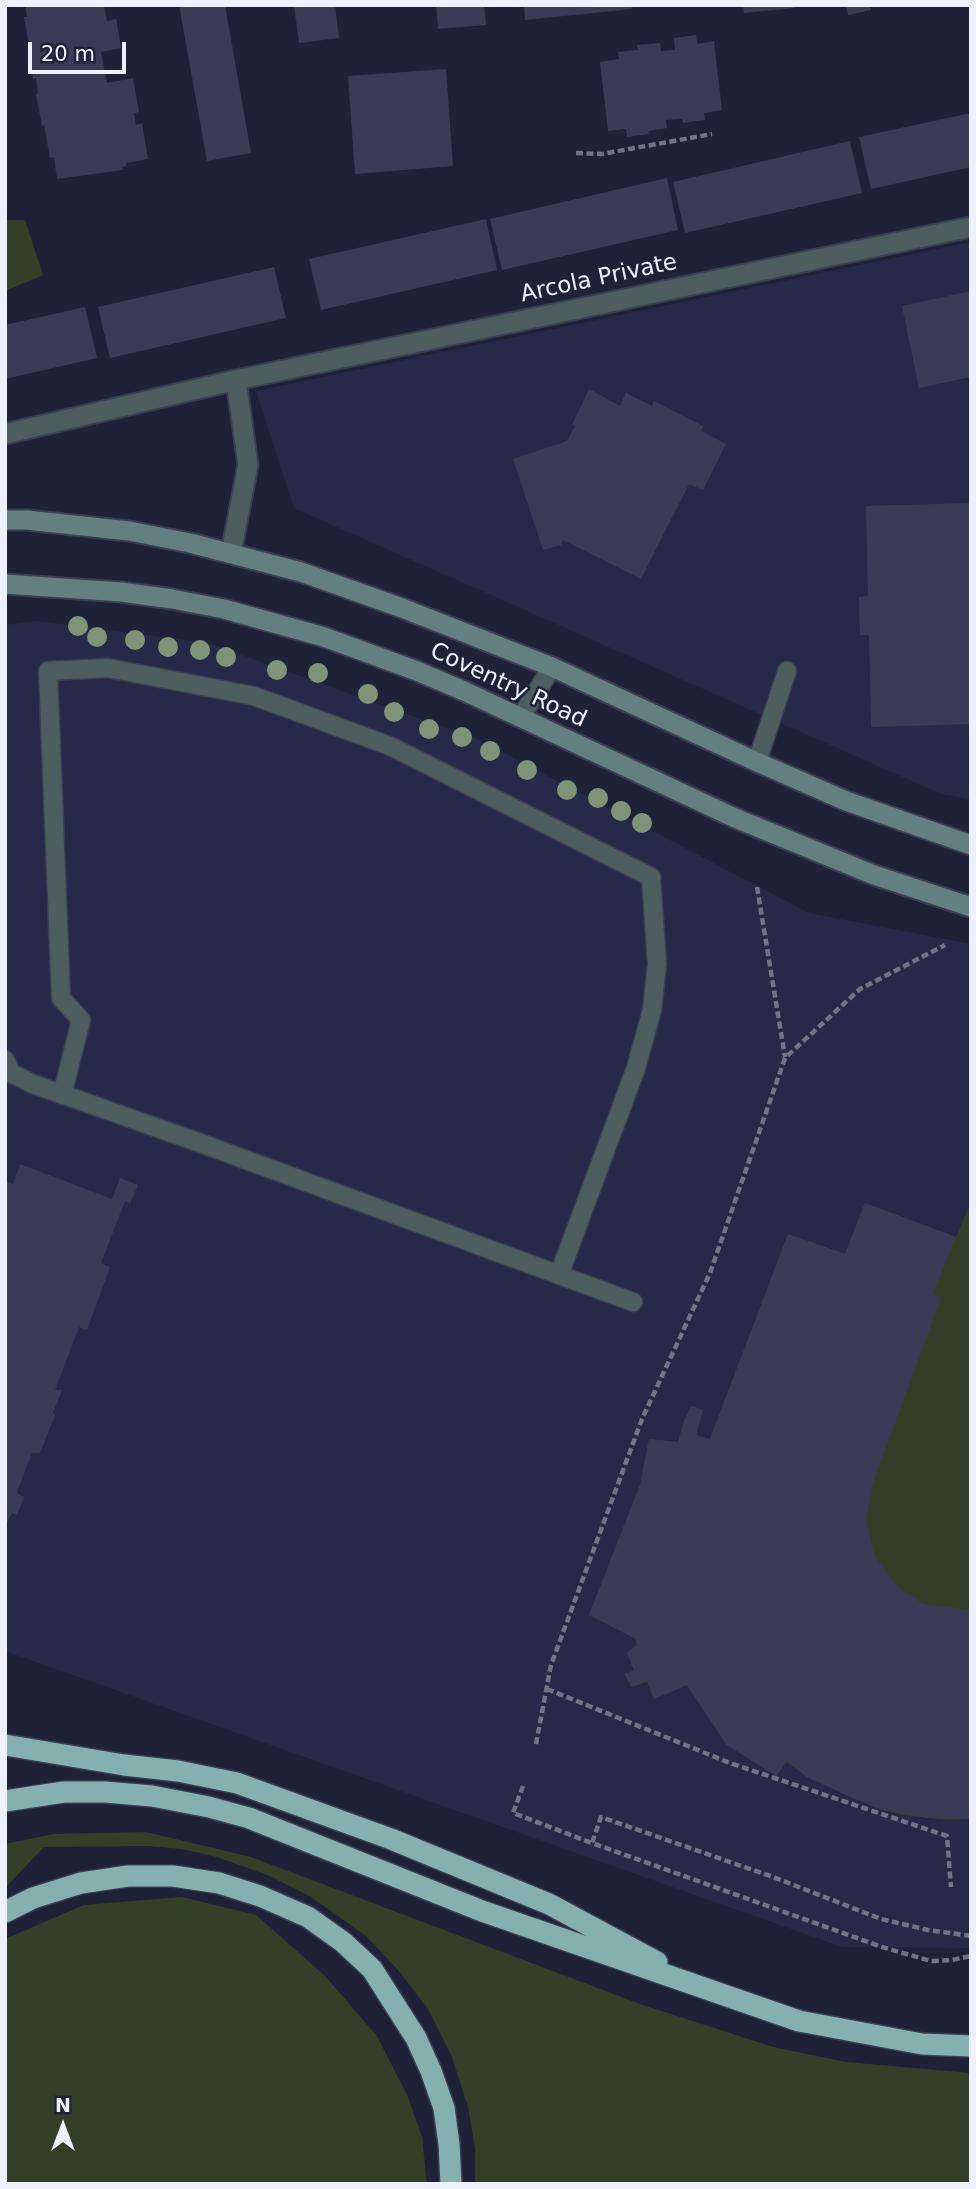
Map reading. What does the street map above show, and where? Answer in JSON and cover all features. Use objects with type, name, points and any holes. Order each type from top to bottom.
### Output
[{"type":"highway","points":[[5,1745],[178,1771],[237,1783],[391,1839],[549,1904],[718,1994]]},
{"type":"highway","points":[[5,1801],[64,1792],[105,1792],[152,1796],[209,1807],[249,1818],[482,1912],[799,2021],[922,2043],[971,2046]]},
{"type":"highway","points":[[5,1912],[33,1898],[81,1883],[128,1875],[173,1876],[219,1883],[260,1896],[308,1917],[343,1942],[372,1969],[416,2038],[444,2108],[451,2184]]},
{"type":"main road","name":"Coventry Road","points":[[5,520],[130,531],[190,543],[301,572],[552,667],[857,805],[971,845]]},
{"type":"main road","name":"Coventry Road","points":[[5,584],[121,592],[172,599],[324,637],[429,676],[735,818],[874,875],[971,907]]},
{"type":"street","name":"Arcola Private","points":[[5,433],[236,380],[971,227]]},
{"type":"street","points":[[231,554],[248,466],[236,380]]},
{"type":"lane","points":[[521,717],[552,667]]},
{"type":"lane","points":[[62,1095],[81,1020],[61,998],[48,671],[108,668],[254,696],[390,746],[651,877],[657,964],[652,1010],[636,1068],[559,1275]]},
{"type":"lane","points":[[757,762],[787,671]]},
{"type":"lane","points":[[5,1060],[11,1073],[33,1084],[192,1139],[632,1301]]},
{"type":"path","points":[[576,153],[602,155],[712,134]]},
{"type":"path","points":[[757,887],[785,1058]]},
{"type":"path","points":[[536,1744],[551,1665],[642,1419],[710,1273],[785,1058],[860,989],[945,945]]},
{"type":"path","points":[[547,1689],[730,1763],[947,1836],[951,1887]]},
{"type":"path","points":[[523,1786],[513,1813],[592,1843],[883,1947],[932,1961],[971,1956]]},
{"type":"path","points":[[592,1843],[601,1817],[773,1877],[881,1919],[971,1936]]},
{"type":"shaded area","points":[[971,242],[971,799],[941,794],[294,508],[256,391]]},
{"type":"shaded area","points":[[39,621],[208,643],[479,740],[809,913],[971,944],[971,1948],[842,1947],[5,1651],[5,625]]},
{"type":"green space","points":[[5,220],[25,220],[43,275],[5,291]]},
{"type":"green space","points":[[971,1202],[971,1809],[969,1819],[948,1820],[902,1815],[880,1809],[807,1777],[787,1762],[776,1776],[727,1745],[687,1685],[654,1699],[647,1682],[631,1687],[625,1674],[634,1670],[627,1653],[637,1645],[636,1639],[589,1615],[640,1485],[649,1439],[678,1442],[691,1406],[703,1410],[696,1435],[710,1439],[788,1234],[845,1254],[865,1203],[956,1237]]},
{"type":"green space","points":[[146,1832],[251,1857],[640,2004],[773,2047],[846,2062],[971,2073],[971,2184],[475,2184],[475,2148],[468,2107],[452,2057],[428,2009],[398,1970],[366,1936],[311,1897],[270,1876],[217,1857],[182,1849],[148,1846],[44,1847],[5,1888],[5,1844],[54,1834]]},
{"type":"green space","points":[[182,1897],[256,1915],[325,1976],[377,2036],[408,2097],[422,2137],[427,2184],[5,2184],[5,1939],[84,1905]]},
{"type":"building","points":[[25,5],[104,5],[107,21],[116,19],[121,48],[101,52],[107,83],[133,78],[139,112],[134,113],[136,125],[142,123],[148,159],[126,163],[126,166],[122,167],[123,170],[57,179],[54,157],[50,158],[44,125],[42,126],[36,78],[33,79],[24,17],[27,17]]},
{"type":"building","points":[[179,5],[225,5],[251,153],[207,161]]},
{"type":"building","points":[[294,5],[335,5],[339,38],[299,43]]},
{"type":"building","points":[[436,5],[484,5],[486,25],[438,29]]},
{"type":"building","points":[[524,5],[631,5],[632,9],[525,20]]},
{"type":"building","points":[[743,5],[795,5],[795,8],[744,13]]},
{"type":"building","points":[[846,5],[870,5],[871,10],[848,15]]},
{"type":"building","points":[[696,35],[697,44],[714,41],[722,110],[704,113],[705,120],[683,123],[682,119],[666,120],[667,128],[648,131],[649,134],[627,137],[626,129],[608,131],[600,62],[619,59],[618,52],[638,50],[637,45],[660,43],[661,51],[675,50],[674,38]]},
{"type":"building","points":[[446,69],[453,166],[355,174],[348,76]]},
{"type":"building","points":[[971,113],[971,167],[871,189],[859,137]]},
{"type":"building","points":[[850,141],[862,193],[685,233],[673,182]]},
{"type":"building","points":[[667,178],[678,230],[502,270],[490,219]]},
{"type":"building","points":[[486,219],[497,270],[321,310],[309,259]]},
{"type":"building","points":[[274,267],[286,318],[110,358],[98,307]]},
{"type":"building","points":[[971,291],[971,377],[919,388],[902,306]]},
{"type":"building","points":[[85,307],[97,358],[5,379],[5,325]]},
{"type":"building","points":[[589,389],[620,406],[626,393],[652,406],[654,401],[703,426],[701,431],[726,444],[703,490],[689,484],[641,579],[563,540],[561,545],[543,550],[513,459],[567,441]]},
{"type":"building","points":[[971,503],[971,724],[871,727],[869,635],[860,635],[859,597],[868,596],[866,506]]},
{"type":"building","points":[[20,1164],[112,1199],[120,1178],[138,1185],[130,1204],[125,1201],[101,1263],[110,1267],[87,1330],[79,1327],[55,1390],[62,1390],[53,1413],[55,1415],[40,1453],[32,1453],[17,1492],[24,1497],[17,1515],[12,1513],[5,1526],[5,1181],[13,1184]]},
{"type":"building","points":[[865,1203],[956,1237],[933,1294],[941,1298],[873,1483],[866,1520],[875,1557],[898,1587],[923,1604],[971,1610],[969,1819],[927,1818],[880,1809],[807,1777],[787,1761],[776,1776],[727,1745],[687,1685],[654,1699],[647,1681],[631,1687],[625,1674],[634,1671],[627,1653],[637,1645],[636,1639],[589,1615],[640,1485],[649,1439],[678,1442],[691,1406],[703,1410],[696,1435],[710,1439],[788,1234],[845,1254]]}]
